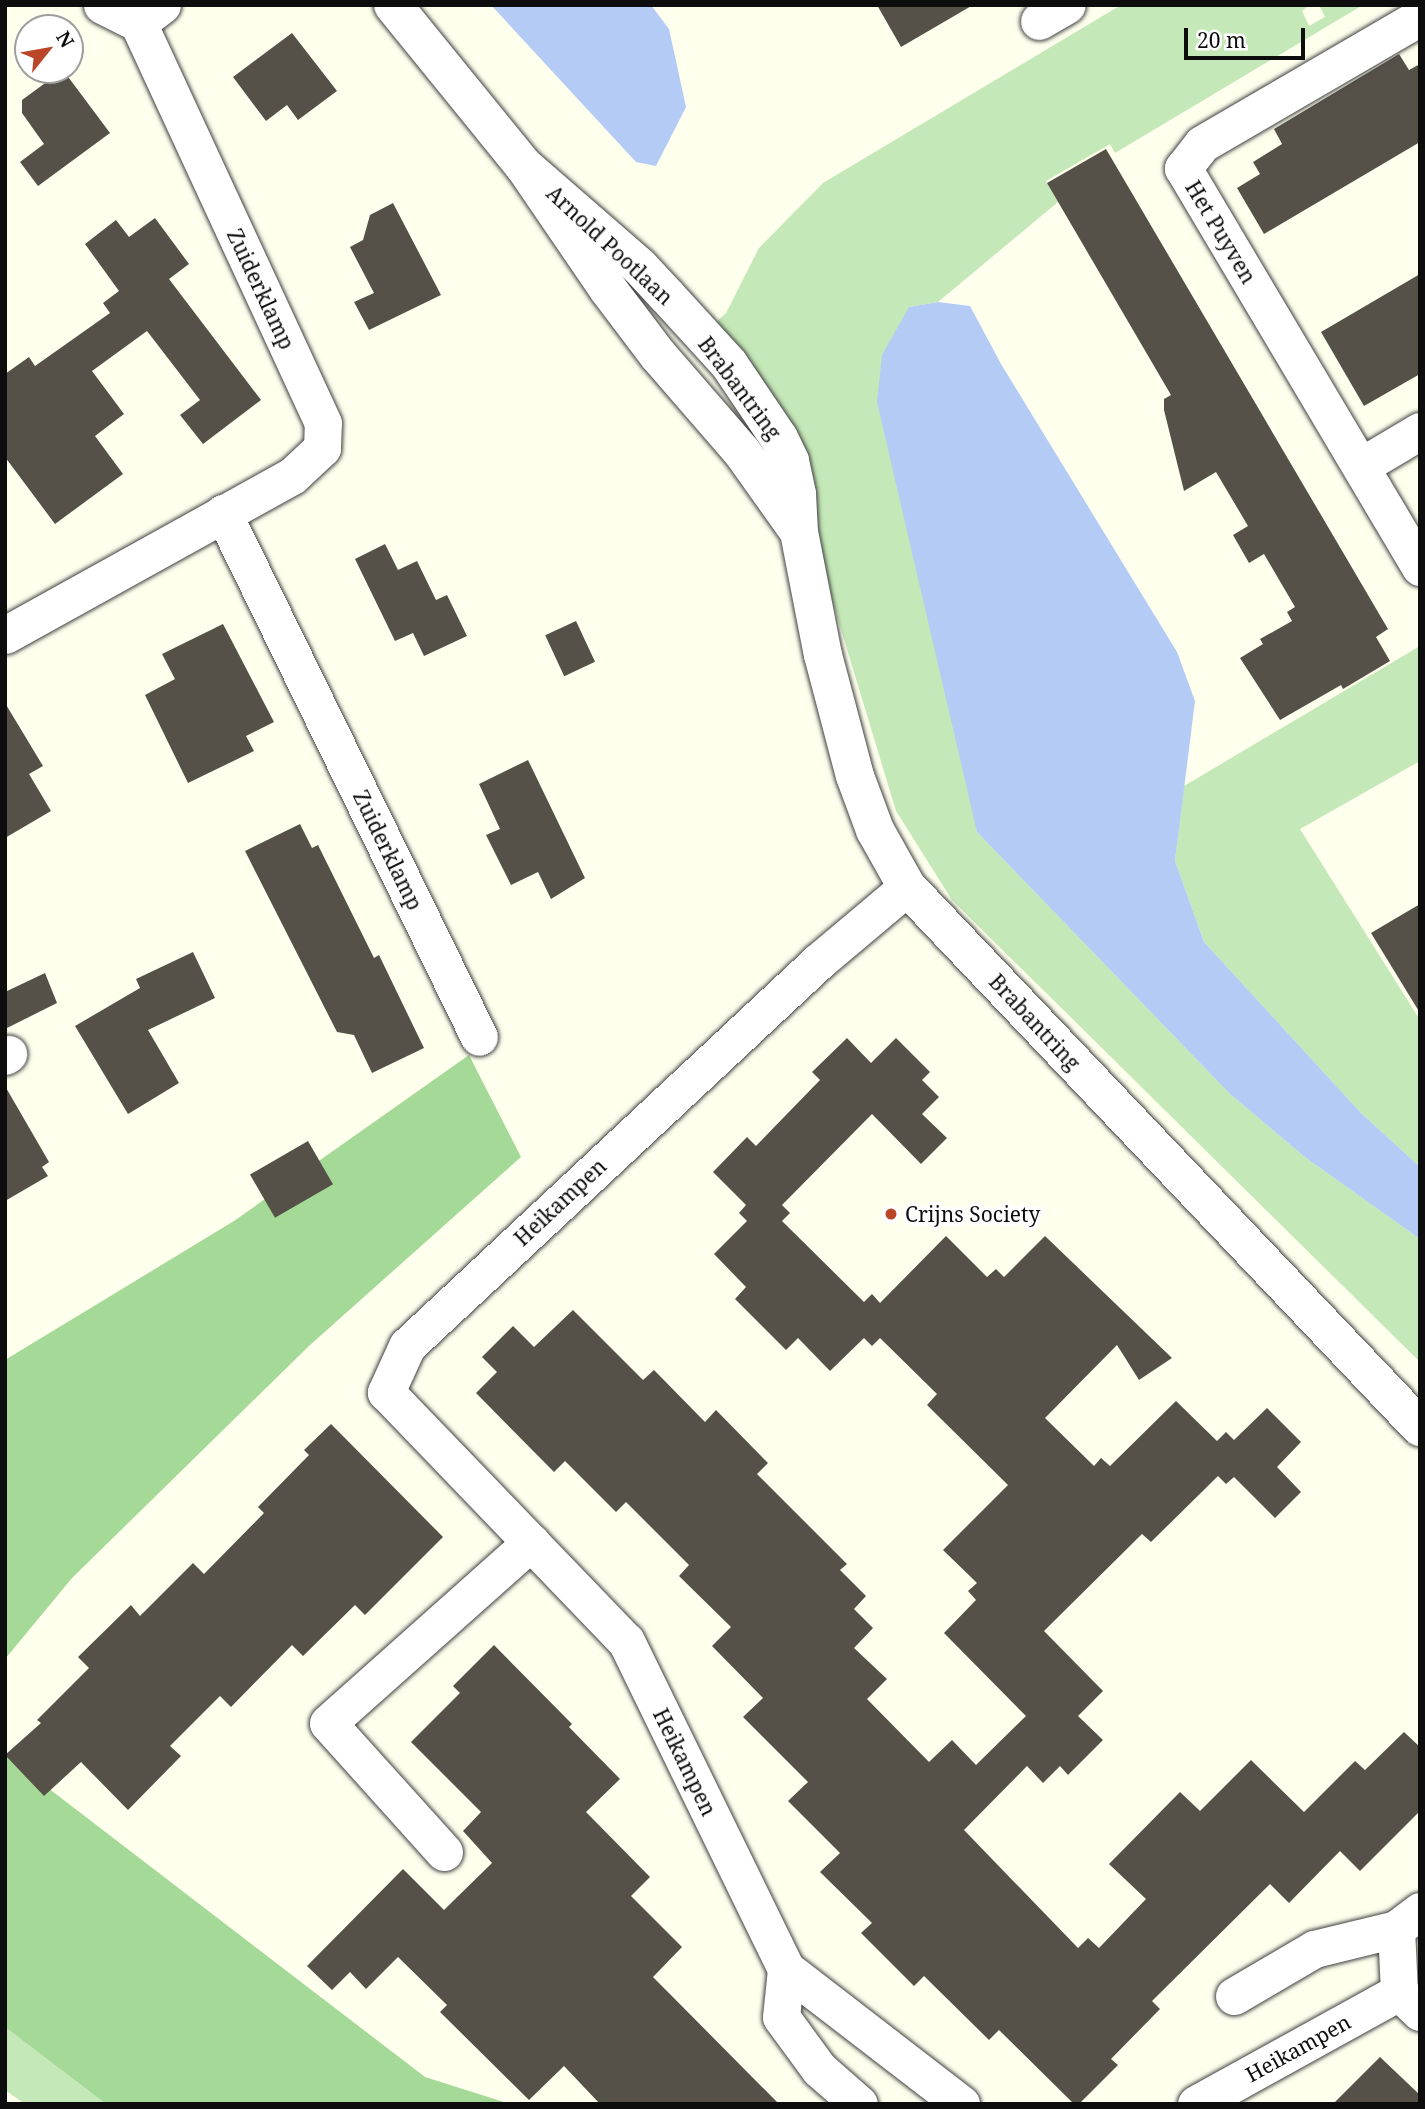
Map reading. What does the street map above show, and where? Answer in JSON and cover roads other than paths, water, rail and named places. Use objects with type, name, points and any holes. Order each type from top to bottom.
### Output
[{"type":"street","name":"Zuiderklamp","points":[[5,635],[292,476],[322,448],[323,423],[150,14],[102,5]]},
{"type":"street","name":"Arnold Pootlaan","points":[[393,5],[524,166],[608,289],[658,355]]},
{"type":"street","name":"Het Puyven","points":[[1420,17],[1202,144],[1184,168],[1420,567]]},
{"type":"street","name":"Arnold Pootlaan","points":[[524,166],[639,266],[694,326]]},
{"type":"street","name":"Brabantring","points":[[694,326],[729,365],[779,438],[790,461],[797,494],[799,532],[823,655],[855,776],[875,830],[907,887],[1420,1427]]},
{"type":"street","name":"Brabantring","points":[[658,355],[742,452],[799,532]]},
{"type":"street","points":[[1361,466],[1420,430]]},
{"type":"street","name":"Zuiderklamp","points":[[223,513],[479,1037]]},
{"type":"street","name":"Heikampen","points":[[907,887],[818,962],[407,1346],[386,1392],[626,1641],[786,1969],[961,2104]]},
{"type":"street","points":[[444,1852],[328,1723],[531,1542]]},
{"type":"street","name":"Heikampen","points":[[1196,2104],[1409,2002],[1408,1920],[1314,1949],[1234,1996]]},
{"type":"street","points":[[786,1969],[781,2017],[818,2069],[859,2104]]},
{"type":"water","points":[[491,5],[651,5],[669,29],[686,107],[656,166],[636,162]]},
{"type":"water","points":[[938,302],[970,306],[1001,364],[1177,652],[1195,701],[1175,861],[1204,942],[1361,1113],[1420,1167],[1420,1239],[1306,1158],[1230,1094],[977,832],[877,402],[882,355],[909,307]]},
{"type":"place","name":"Crijns Society","points":[[891,1214]]}]
